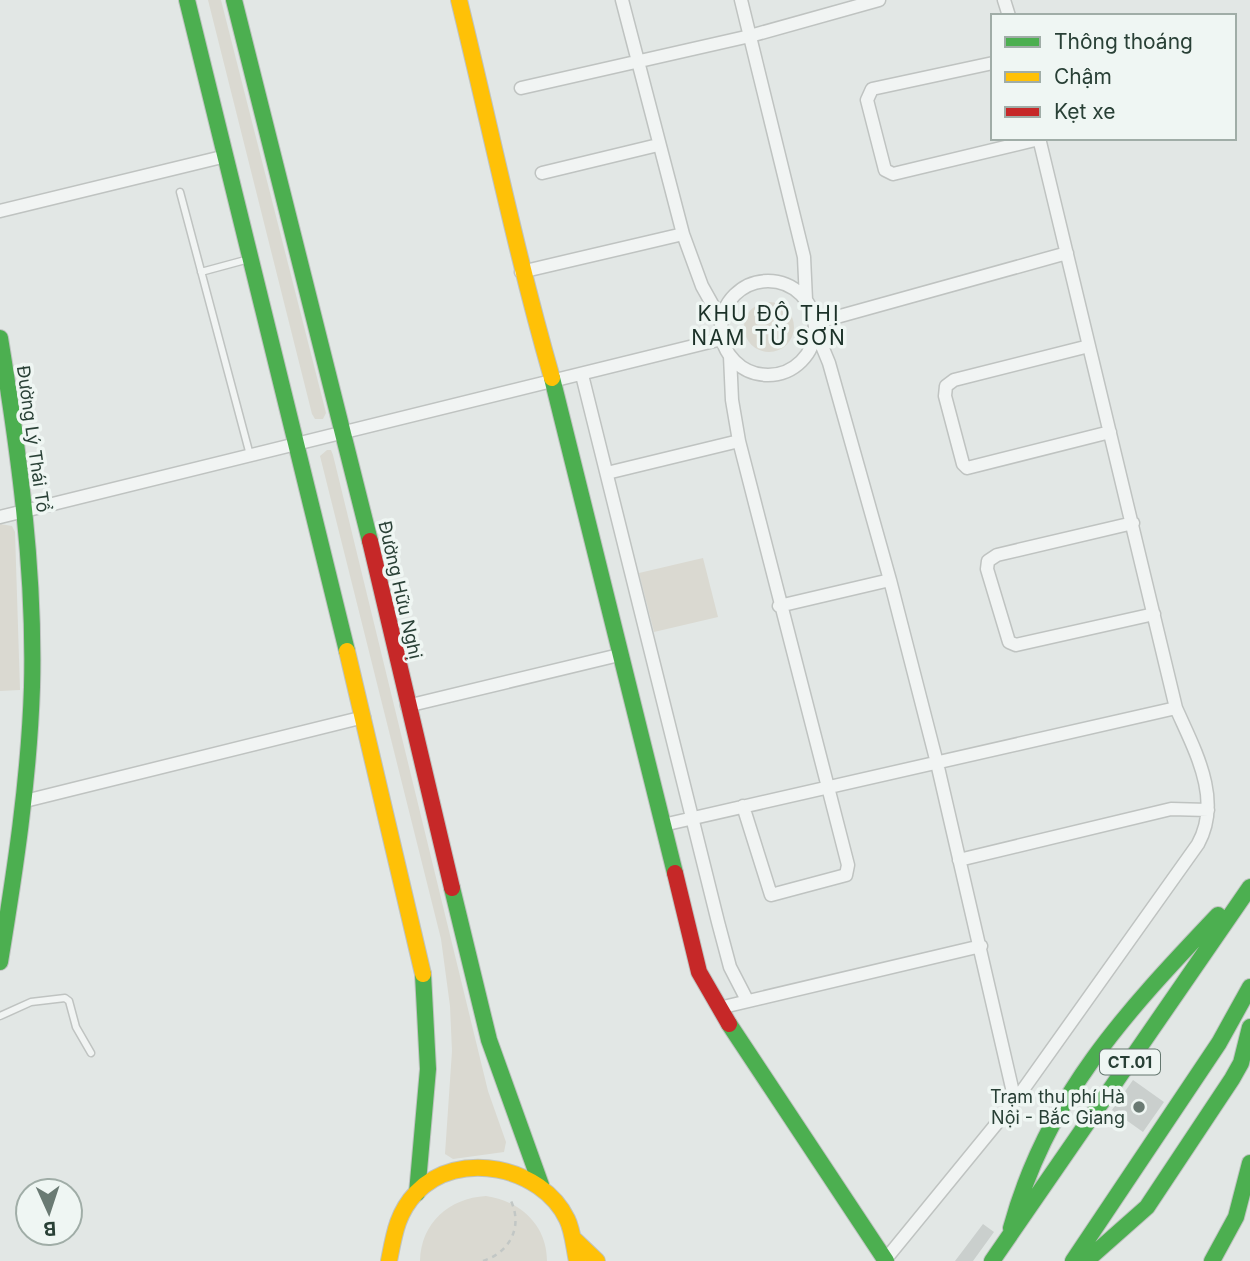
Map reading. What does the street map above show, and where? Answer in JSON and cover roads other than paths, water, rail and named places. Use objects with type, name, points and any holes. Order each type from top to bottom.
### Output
[{"type":"main road","points":[[187,0],[411,910],[425,981],[429,1085],[416,1193]]},
{"type":"main road","name":"Đường Hữu Nghị","points":[[234,0],[344,432],[407,706],[489,1040],[541,1185]]},
{"type":"main road","points":[[459,0],[505,187],[521,272],[553,382],[699,972],[719,1008],[885,1261]]},
{"type":"main road","name":"Đường Lý Thái Tổ","points":[[0,338],[20,460],[31,669],[24,801],[0,962]]},
{"type":"main road","name":"CT.01","points":[[992,1261],[1250,884]]},
{"type":"main road","name":"CT.01","points":[[1009,1237],[1015,1205],[1040,1139],[1123,1018],[1250,884]]},
{"type":"main road","points":[[1073,1261],[1219,1043],[1250,987]]},
{"type":"main road","points":[[1086,1261],[1147,1207],[1241,1063],[1250,1027]]},
{"type":"main road","points":[[1218,1259],[1236,1217],[1250,1163]]},
{"type":"main road","points":[[389,1261],[397,1222],[416,1193],[453,1171],[483,1166],[514,1171],[541,1185],[563,1209],[575,1240],[577,1261]]},
{"type":"main road","points":[[575,1240],[597,1261]]},
{"type":"street","points":[[622,0],[683,234],[702,286],[721,320],[722,339],[730,356],[732,400],[739,441],[779,606],[849,870],[846,875],[771,895],[743,806]]},
{"type":"street","points":[[741,0],[804,257],[806,300],[829,363],[890,580],[981,946],[1015,1101]]},
{"type":"street","points":[[521,88],[750,36],[878,0]]},
{"type":"street","points":[[991,63],[872,89],[867,100],[885,170],[893,174],[1035,140]]},
{"type":"street","points":[[885,1261],[1015,1101],[1198,844],[1208,810],[1204,775],[1176,708],[1039,140]]},
{"type":"street","points":[[542,173],[659,145]]},
{"type":"street","points":[[0,211],[226,156]]},
{"type":"street","points":[[521,272],[683,234]]},
{"type":"street","points":[[815,326],[1067,253]]},
{"type":"street","points":[[721,320],[732,298],[753,284],[778,282],[793,288],[806,300]]},
{"type":"street","points":[[730,356],[751,373],[768,376],[784,373],[808,355],[815,326]]},
{"type":"street","points":[[0,517],[722,339]]},
{"type":"street","points":[[1089,346],[954,380],[946,386],[946,396],[963,464],[967,468],[1110,432]]},
{"type":"street","points":[[582,374],[730,967],[747,1000]]},
{"type":"street","points":[[607,473],[739,441]]},
{"type":"street","points":[[1133,523],[997,555],[988,561],[987,569],[1004,631],[1009,642],[1016,645],[1154,614]]},
{"type":"street","points":[[779,606],[890,580]]},
{"type":"street","points":[[407,706],[619,655]]},
{"type":"street","points":[[663,825],[1176,708]]},
{"type":"street","points":[[24,801],[364,717]]},
{"type":"street","points":[[959,860],[1171,809],[1208,810]]},
{"type":"street","points":[[719,1008],[981,946]]},
{"type":"lane","points":[[180,192],[250,455]]},
{"type":"lane","points":[[201,272],[251,259]]},
{"type":"lane","points":[[0,1016],[31,1002],[65,998],[69,1001],[76,1027],[91,1053]]},
{"type":"place","name":"Trạm thu phí Hà Nội - Bắc Giang","points":[[1139,1107]]},
{"type":"district","name":"KHU ĐÔ THỊ NAM TỪ SƠN","points":[[769,326]]}]
